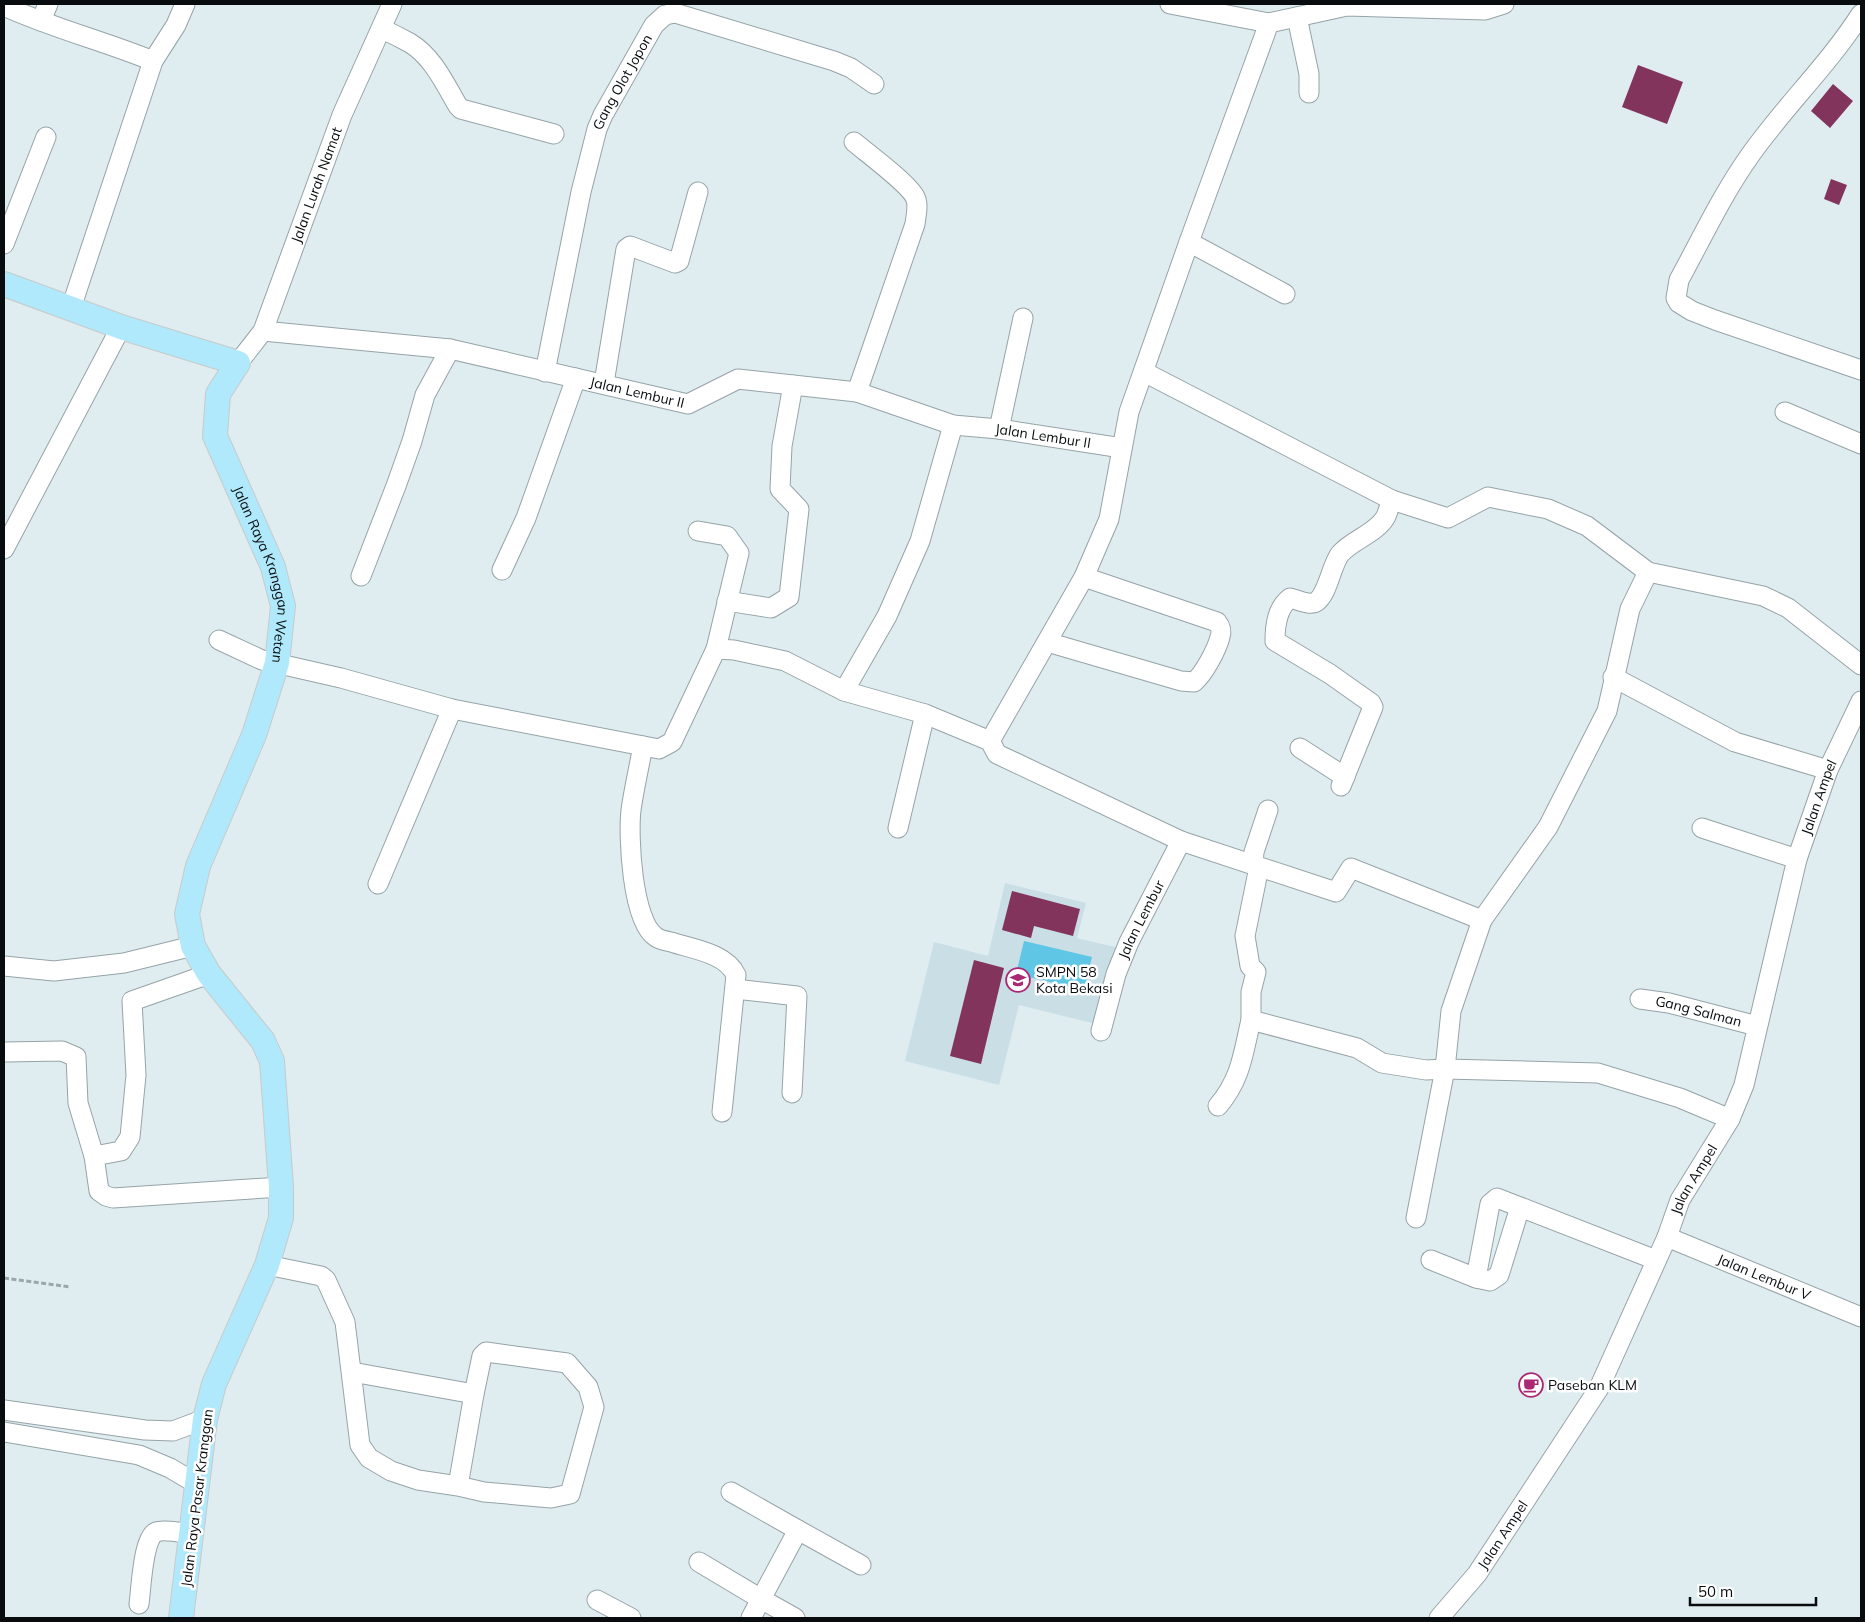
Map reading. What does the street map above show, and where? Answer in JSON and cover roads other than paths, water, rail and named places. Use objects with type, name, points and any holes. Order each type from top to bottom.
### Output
[{"type":"main road","points":[[4,284],[122,328],[238,363]]},
{"type":"main road","name":"Jalan Raya Kranggan Wetan","points":[[238,363],[218,394],[215,436],[272,567],[283,606],[277,663],[254,735],[198,866],[187,914],[193,946],[209,974],[263,1041],[272,1062]]},
{"type":"main road","name":"Jalan Raya Pasar Kranggan","points":[[181,1618],[205,1420],[214,1384],[267,1266],[281,1218],[281,1187],[272,1062]]},
{"type":"street","points":[[71,308],[153,61],[176,24],[185,4]]},
{"type":"street","name":"Jalan Lurah Namat","points":[[238,363],[263,331],[342,115],[392,4]]},
{"type":"street","points":[[1170,4],[1269,23],[1347,6],[1486,10],[1504,4]]},
{"type":"street","points":[[4,6],[44,12],[153,61]]},
{"type":"street","name":"Gang Olot Jopon","points":[[545,372],[581,192],[598,129],[603,115],[654,25],[665,15],[675,13],[834,61],[851,68],[874,84]]},
{"type":"street","points":[[1861,14],[1832,55],[1751,154],[1736,177],[1679,280],[1676,298],[1679,304],[1715,320],[1861,370]]},
{"type":"street","points":[[1297,17],[1309,74],[1309,93]]},
{"type":"street","points":[[990,741],[1084,577],[1109,519],[1129,412],[1188,242],[1269,23]]},
{"type":"street","points":[[382,28],[411,44],[432,63],[461,109],[554,134]]},
{"type":"street","points":[[4,244],[46,137]]},
{"type":"street","points":[[854,142],[904,184],[915,197],[917,209],[915,224],[857,392]]},
{"type":"street","points":[[604,384],[626,249],[630,246],[675,263],[679,261],[698,192]]},
{"type":"street","points":[[1188,242],[1285,294]]},
{"type":"street","points":[[999,428],[1023,318]]},
{"type":"street","points":[[4,549],[122,328]]},
{"type":"street","name":"Jalan Lembur II","points":[[263,331],[450,349],[688,404],[738,379],[857,392],[953,425],[999,428],[1122,448]]},
{"type":"street","points":[[361,576],[406,459],[425,395],[450,349]]},
{"type":"street","points":[[1144,372],[1392,500],[1448,518],[1488,497],[1548,509],[1587,526],[1648,572],[1763,596],[1788,608],[1861,665]]},
{"type":"street","points":[[502,570],[526,518],[576,378]]},
{"type":"street","points":[[727,601],[771,608],[789,597],[799,509],[780,489],[782,446],[793,385]]},
{"type":"street","points":[[1785,412],[1861,444]]},
{"type":"street","points":[[844,691],[887,616],[920,541],[953,425]]},
{"type":"street","points":[[1300,748],[1343,781],[1373,707],[1371,703],[1330,674],[1275,641],[1275,631],[1281,605],[1290,598],[1312,603],[1316,602],[1322,595],[1339,556],[1378,526],[1385,518],[1392,500]]},
{"type":"street","points":[[219,640],[262,660],[342,678],[452,709],[659,749],[672,742],[716,649],[739,553],[727,536],[698,531]]},
{"type":"street","points":[[1416,1218],[1445,1069],[1451,1011],[1482,920],[1548,827],[1607,711],[1630,609],[1648,572]]},
{"type":"street","points":[[1047,642],[1181,681],[1194,682],[1208,663],[1221,636],[1221,629],[1217,622],[1084,577]]},
{"type":"street","points":[[716,649],[734,650],[785,661],[844,691],[925,714],[990,741],[997,754],[1181,841],[1336,892],[1351,868],[1482,920]]},
{"type":"street","points":[[1613,678],[1735,742],[1828,770]]},
{"type":"street","name":"Jalan Ampel","points":[[1439,1618],[1477,1574],[1598,1388],[1667,1237],[1680,1200],[1730,1119],[1744,1085],[1797,859],[1828,770],[1861,701]]},
{"type":"street","points":[[378,884],[452,709]]},
{"type":"street","points":[[898,828],[925,714]]},
{"type":"street","points":[[644,746],[631,810],[630,834],[639,912],[646,926],[656,937],[721,959],[732,967],[736,975],[722,1112]]},
{"type":"street","points":[[1218,1106],[1230,1092],[1238,1074],[1251,1020],[1251,992],[1256,972],[1250,966],[1245,936],[1256,866],[1254,852],[1268,810]]},
{"type":"street","points":[[1702,828],[1797,859]]},
{"type":"street","name":"Jalan Lembur","points":[[1101,1031],[1119,966],[1143,912],[1181,841]]},
{"type":"street","points":[[4,966],[54,971],[124,963],[193,946]]},
{"type":"street","points":[[94,1156],[121,1151],[130,1137],[136,1075],[132,1001],[209,974]]},
{"type":"street","points":[[735,989],[796,996],[792,1093]]},
{"type":"street","name":"Gang Salman","points":[[1640,1000],[1669,1003],[1757,1026]]},
{"type":"street","points":[[1251,1020],[1357,1048],[1382,1063],[1426,1070],[1598,1073],[1680,1098],[1730,1119]]},
{"type":"street","points":[[4,1052],[62,1051],[76,1057],[78,1103],[94,1156],[99,1191],[106,1196],[113,1198],[281,1187]]},
{"type":"street","points":[[1476,1278],[1490,1204],[1497,1198],[1656,1260]]},
{"type":"street","points":[[1431,1260],[1476,1278],[1490,1281],[1499,1275],[1520,1207]]},
{"type":"street","name":"Jalan Lembur V","points":[[1667,1237],[1861,1318]]},
{"type":"street","points":[[267,1266],[321,1276],[326,1280],[345,1322],[360,1444],[368,1458],[392,1471],[418,1480],[484,1492],[551,1498],[570,1494],[594,1407],[588,1387],[567,1363],[486,1352],[482,1356],[474,1394],[458,1486]]},
{"type":"street","points":[[352,1372],[474,1394]]},
{"type":"street","points":[[4,1410],[145,1430],[173,1431],[205,1420]]},
{"type":"street","points":[[4,1432],[139,1456],[170,1468],[197,1484]]},
{"type":"street","points":[[731,1492],[862,1565]]},
{"type":"street","points":[[751,1618],[798,1530]]},
{"type":"street","points":[[139,1604],[147,1546],[152,1535],[162,1531],[192,1534]]},
{"type":"street","points":[[699,1562],[796,1618]]},
{"type":"street","points":[[597,1600],[631,1618]]},
{"type":"place","name":"SMPN 58 Kota Bekasi","points":[[1018,980]]},
{"type":"place","name":"Paseban KLM","points":[[1531,1385]]}]
